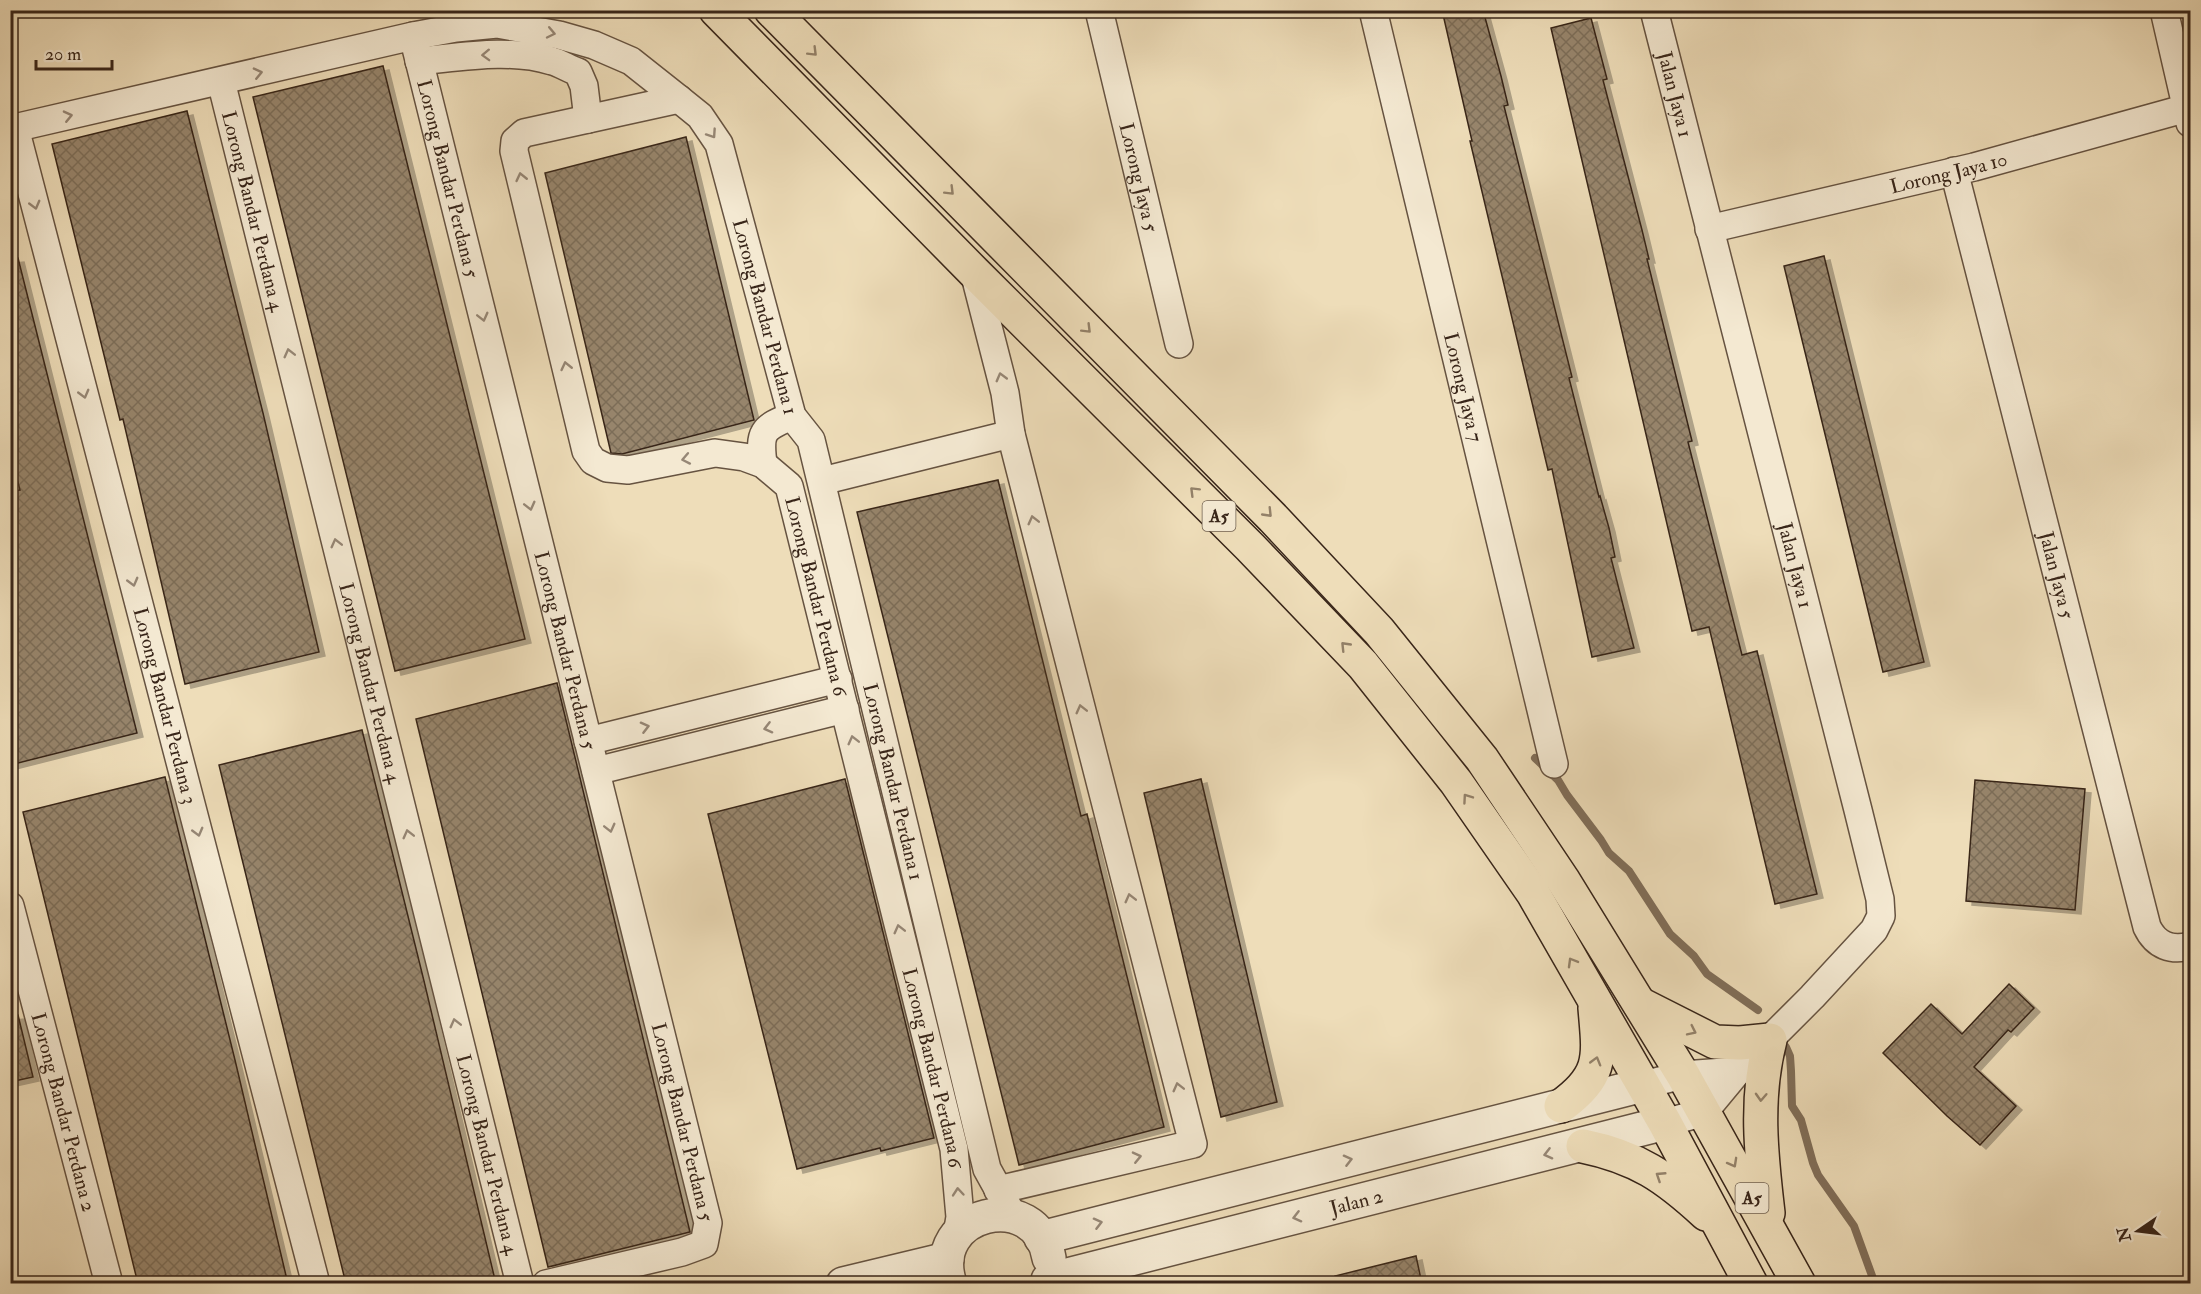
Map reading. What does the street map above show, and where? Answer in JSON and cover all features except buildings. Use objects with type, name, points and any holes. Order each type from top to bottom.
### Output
[{"type":"highway","name":"A5","points":[[716,10],[974,272],[1251,547],[1363,665],[1456,782],[1533,893],[1665,1123],[1751,1284]]},
{"type":"highway","name":"A5","points":[[771,10],[1273,518],[1378,631],[1482,759],[1563,880],[1683,1074],[1799,1284]]},
{"type":"highway","points":[[1561,1106],[1579,1094],[1591,1078],[1599,1052],[1594,999]]},
{"type":"highway","points":[[1640,1004],[1715,1042],[1740,1043],[1770,1040],[1762,1070],[1760,1105],[1762,1166],[1770,1230]]},
{"type":"highway","points":[[1582,1146],[1612,1152],[1658,1174],[1721,1227]]},
{"type":"street","name":"Lorong Jaya 5","points":[[1099,10],[1179,344]]},
{"type":"street","name":"Lorong Jaya 7","points":[[1373,10],[1554,764]]},
{"type":"street","name":"Jalan Jaya 1","points":[[1654,10],[1880,899],[1881,916],[1874,930],[1738,1071],[1704,1112]]},
{"type":"street","points":[[2164,10],[2189,115]]},
{"type":"street","name":"Lorong Bandar Perdana 1","points":[[13,129],[221,81],[416,49],[456,28],[497,24],[559,35],[594,45],[631,61],[700,116],[719,144],[792,416],[811,440],[987,1169],[1006,1203]]},
{"type":"street","points":[[416,49],[479,56],[513,55],[551,61],[578,72],[584,86],[588,119]]},
{"type":"street","name":"Lorong Bandar Perdana 5","points":[[416,49],[708,1223],[704,1244],[682,1252],[546,1284]]},
{"type":"street","name":"Lorong Bandar Perdana 4","points":[[221,81],[520,1284]]},
{"type":"street","name":"Lorong Bandar Perdana 6","points":[[679,99],[524,133],[516,141],[514,151],[586,451],[593,461],[608,468],[628,470],[715,453],[744,457],[763,464],[789,486],[954,1149],[960,1217],[951,1259]]},
{"type":"street","name":"Lorong Jaya 10","points":[[1708,229],[2189,115]]},
{"type":"street","name":"Lorong Bandar Perdana 3","points":[[13,129],[316,1284]]},
{"type":"street","name":"Jalan Jaya 5","points":[[1954,171],[2147,927],[2157,942],[2171,948],[2190,946]]},
{"type":"street","points":[[843,1284],[951,1259],[968,1224],[982,1217],[997,1214],[1006,1203],[1193,1144],[1011,434],[1005,393],[974,272]]},
{"type":"street","points":[[763,464],[760,441],[765,430],[773,423],[792,416]]},
{"type":"street","points":[[822,481],[1011,434]]},
{"type":"street","points":[[588,741],[838,679]]},
{"type":"street","points":[[596,771],[845,709]]},
{"type":"street","name":"Lorong Bandar Perdana 2","points":[[10,906],[109,1284]]},
{"type":"street","points":[[1041,1238],[1683,1074],[1738,1071]]},
{"type":"street","points":[[1665,1123],[1704,1112]]},
{"type":"street","name":"Jalan 2","points":[[1047,1282],[1665,1123]]},
{"type":"street","points":[[1006,1203],[1034,1228],[1041,1238],[1050,1265],[1047,1282]]},
{"type":"waterway","points":[[1535,758],[1558,780],[1609,853],[1629,871],[1670,934],[1694,956],[1707,974],[1758,1010]]},
{"type":"waterway","points":[[1786,1047],[1790,1056],[1792,1106],[1801,1120],[1813,1163],[1818,1175],[1854,1226],[1875,1284]]}]
